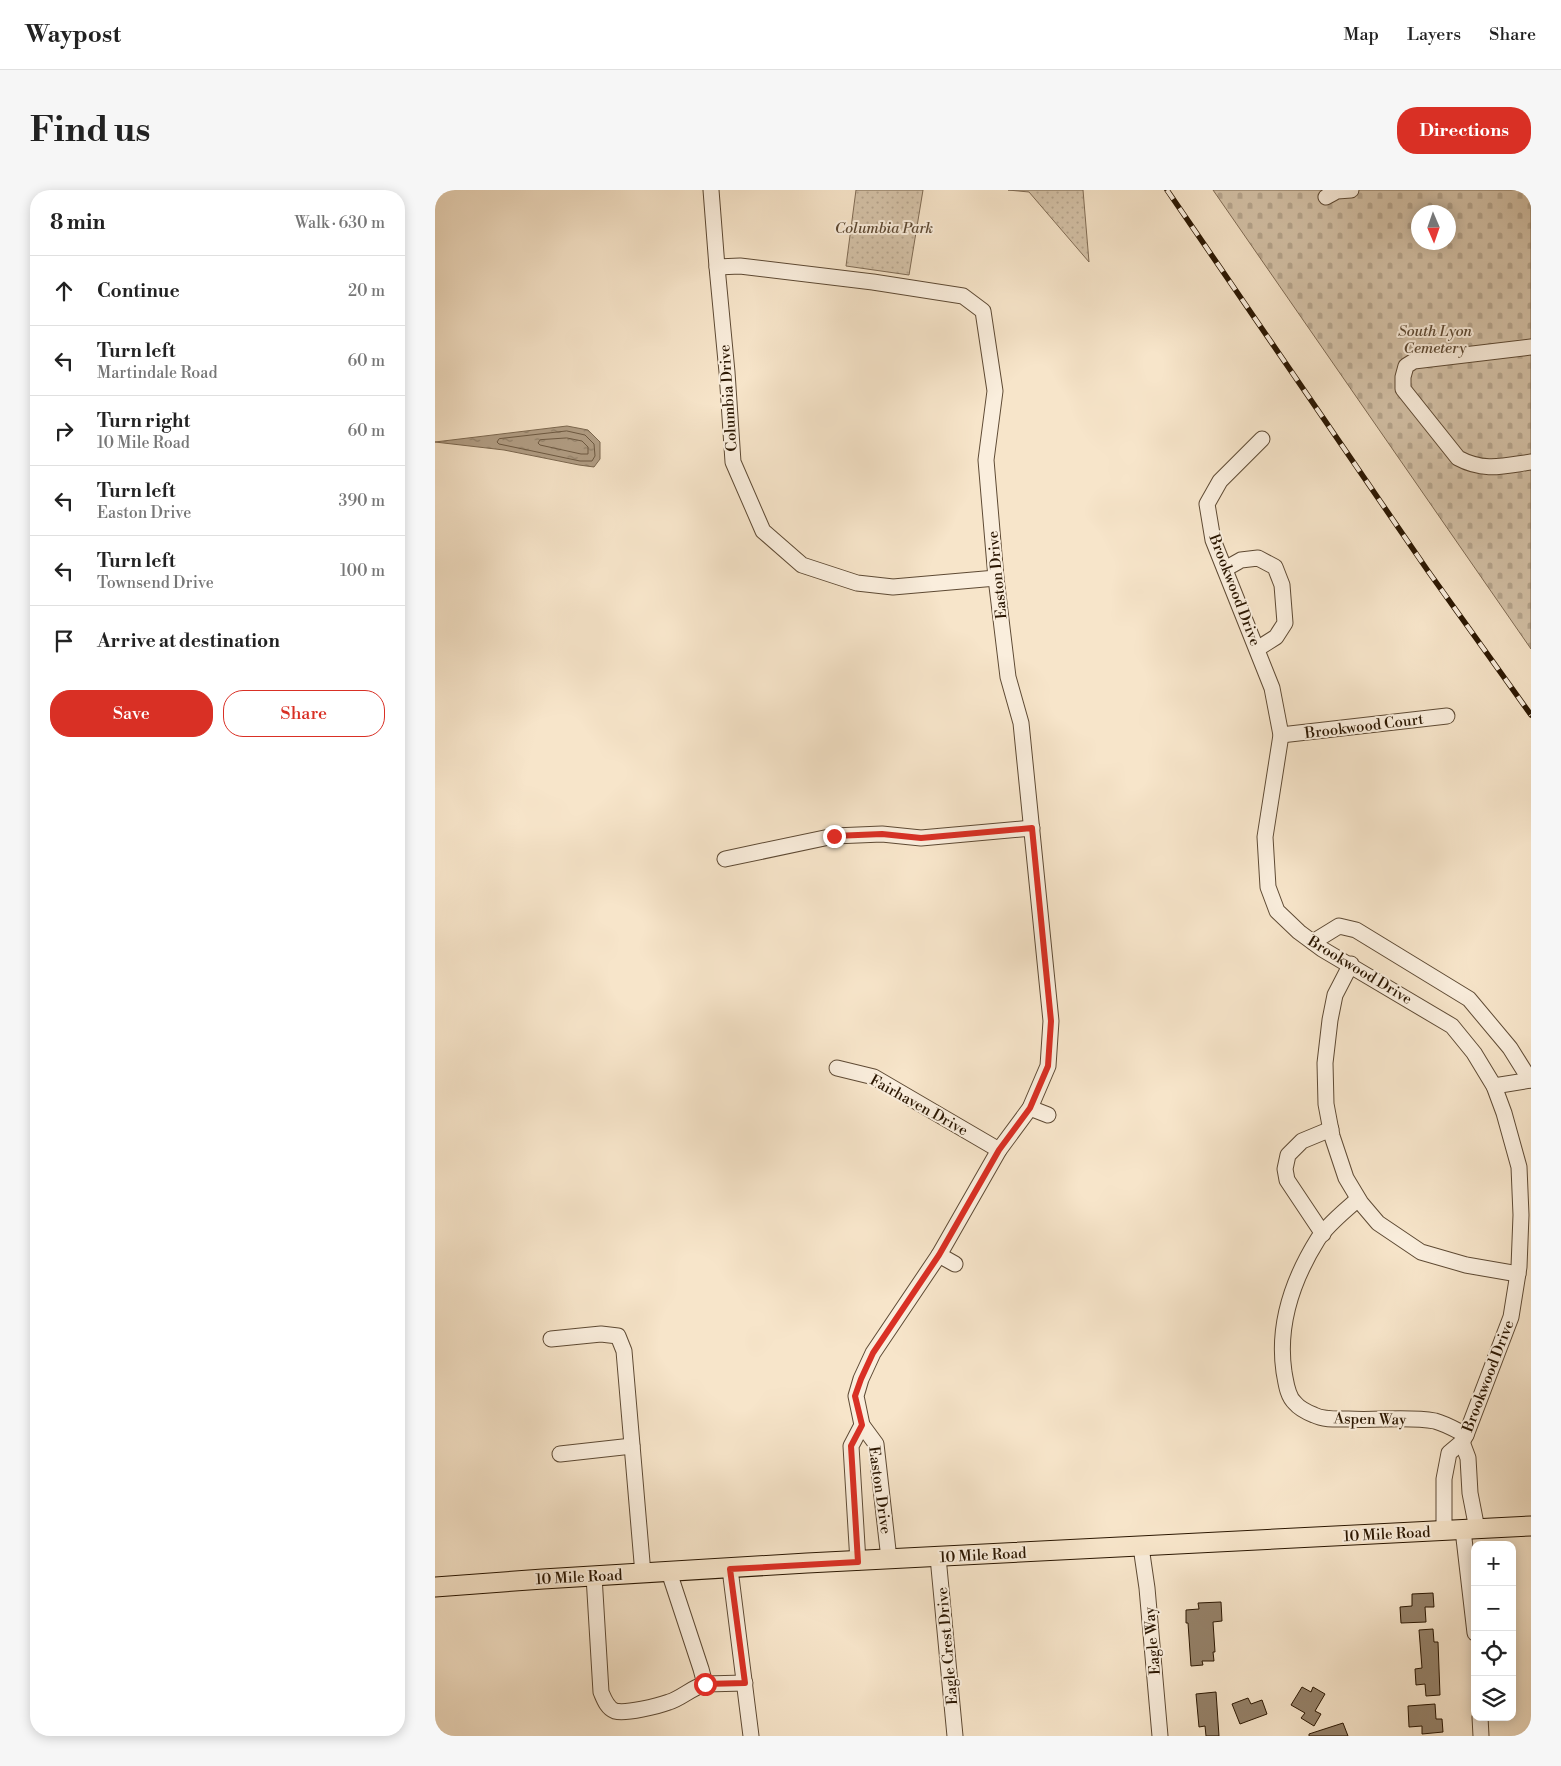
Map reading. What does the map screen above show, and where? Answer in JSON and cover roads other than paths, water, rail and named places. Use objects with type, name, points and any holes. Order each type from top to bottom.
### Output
[{"type":"main road","name":"10 Mile Road","points":[[435,1587],[889,1559],[1531,1526]]},
{"type":"street","name":"Columbia Drive","points":[[711,190],[733,462],[763,531],[802,565],[857,583],[893,587],[996,578]]},
{"type":"street","points":[[1326,198],[1337,191],[1351,190]]},
{"type":"street","name":"Easton Drive","points":[[717,267],[740,266],[873,282],[963,296],[983,311],[995,391],[986,460],[996,578],[1008,677],[1021,723],[1032,828],[1051,1021],[1048,1066],[1030,1108],[999,1150],[939,1255],[873,1353],[855,1396],[862,1425],[876,1444],[889,1559]]},
{"type":"street","points":[[1531,346],[1414,361],[1406,366],[1403,377],[1403,389],[1457,458],[1470,465],[1489,468],[1531,462]]},
{"type":"street","name":"Brookwood Drive","points":[[1262,439],[1220,481],[1207,504],[1213,540],[1272,688],[1281,736],[1265,837],[1268,887],[1277,911],[1299,932],[1452,1026],[1475,1053],[1494,1086],[1504,1113],[1519,1167],[1526,1232],[1511,1317],[1464,1438],[1449,1452],[1444,1479],[1444,1531]]},
{"type":"street","points":[[1225,569],[1241,560],[1259,558],[1275,567],[1283,585],[1285,622],[1276,637],[1257,649]]},
{"type":"street","name":"Brookwood Court","points":[[1281,736],[1447,716]]},
{"type":"street","points":[[725,858],[834,836],[882,834],[921,838],[1032,828]]},
{"type":"street","points":[[1313,942],[1339,926],[1356,930],[1469,999],[1510,1048],[1531,1080],[1494,1086]]},
{"type":"street","points":[[1351,964],[1335,995],[1325,1064],[1326,1104],[1331,1129],[1346,1178],[1358,1199],[1378,1223],[1421,1252],[1466,1265],[1518,1274]]},
{"type":"street","name":"Fairhaven Drive","points":[[837,1068],[874,1077],[999,1150]]},
{"type":"street","points":[[1030,1108],[1049,1115]]},
{"type":"street","points":[[1323,1234],[1287,1180],[1285,1169],[1288,1155],[1302,1141],[1331,1129]]},
{"type":"street","name":"Aspen Way","points":[[1358,1199],[1323,1234],[1303,1269],[1288,1301],[1283,1328],[1282,1357],[1286,1386],[1294,1403],[1315,1416],[1364,1420],[1413,1419],[1434,1421],[1445,1424],[1464,1438]]},
{"type":"street","points":[[939,1255],[955,1264]]},
{"type":"street","points":[[551,1339],[601,1334],[619,1336],[624,1351],[643,1574]]},
{"type":"street","name":"Easton Drive","points":[[858,1562],[851,1446],[862,1425]]},
{"type":"street","name":"Brookwood Drive","points":[[1464,1438],[1471,1493],[1470,1529],[1475,1631]]},
{"type":"street","points":[[560,1454],[632,1446]]},
{"type":"street","name":"Eagle Way","points":[[1141,1547],[1148,1598],[1160,1736]]},
{"type":"street","name":"Eagle Crest Drive","points":[[938,1557],[955,1736]]},
{"type":"street","points":[[730,1569],[751,1736]]},
{"type":"street","points":[[669,1572],[705,1684]]},
{"type":"street","points":[[594,1576],[601,1692],[607,1704],[614,1711],[635,1710],[670,1702],[705,1684],[745,1683]]},
{"type":"street","points":[[1480,1721],[1481,1736]]},
{"type":"water","points":[[567,426],[588,430],[600,442],[600,459],[594,467],[504,450],[435,442]]},
{"type":"railway","points":[[1167,190],[1428,571],[1531,715]]},
{"type":"park label","name":"Columbia Park","points":[[884,228]]},
{"type":"park label","name":"South Lyon Cemetery","points":[[1435,340]]}]
